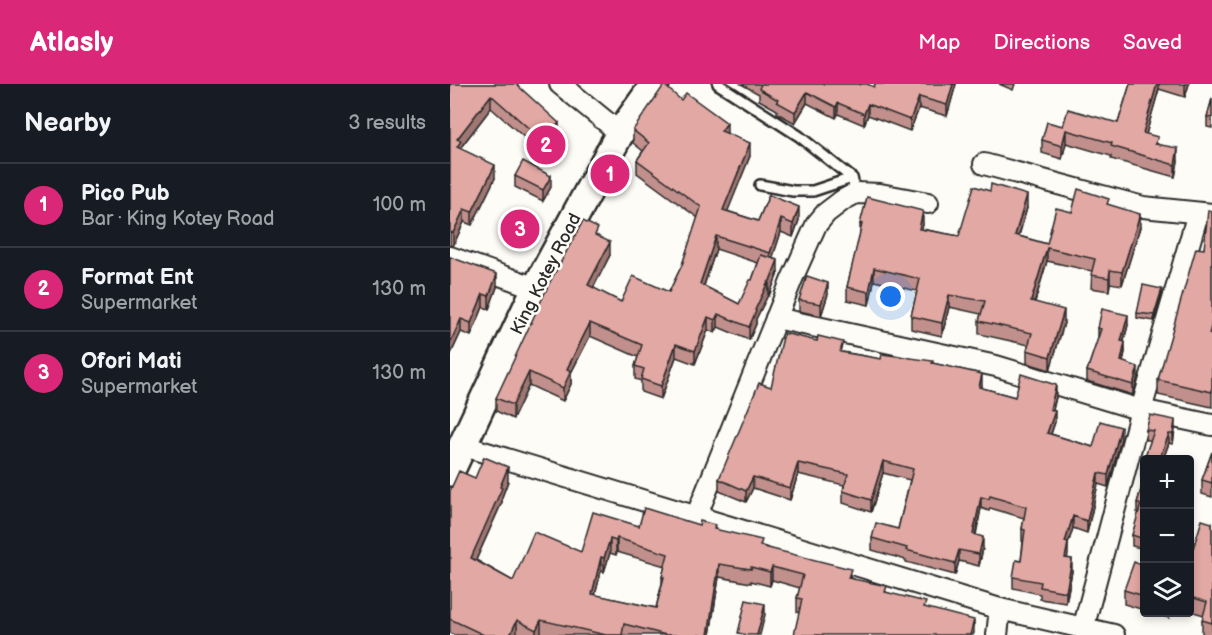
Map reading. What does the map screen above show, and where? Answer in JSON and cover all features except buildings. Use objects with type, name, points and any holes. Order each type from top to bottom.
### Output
[{"type":"street","points":[[560,84],[620,133]]},
{"type":"street","name":"King Kotey Road","points":[[450,472],[536,288],[620,133],[655,84]]},
{"type":"street","points":[[984,164],[1143,207],[1205,213],[1141,410],[1083,629]]},
{"type":"street","points":[[696,517],[816,225],[826,213],[843,200],[854,186],[880,194],[927,203]]},
{"type":"street","points":[[450,257],[536,288]]},
{"type":"street","points":[[776,318],[996,366],[1141,410],[1212,425]]},
{"type":"street","points":[[464,446],[1000,609],[1114,635]]},
{"type":"street","points":[[997,635],[1000,609]]},
{"type":"lane","points":[[718,84],[798,136],[854,186]]},
{"type":"lane","points":[[760,184],[793,191],[854,186]]},
{"type":"place","name":"Format Ent","points":[[546,145]]},
{"type":"place","name":"Pico Pub","points":[[610,174]]},
{"type":"place","name":"Ofori Mati","points":[[520,229]]}]
